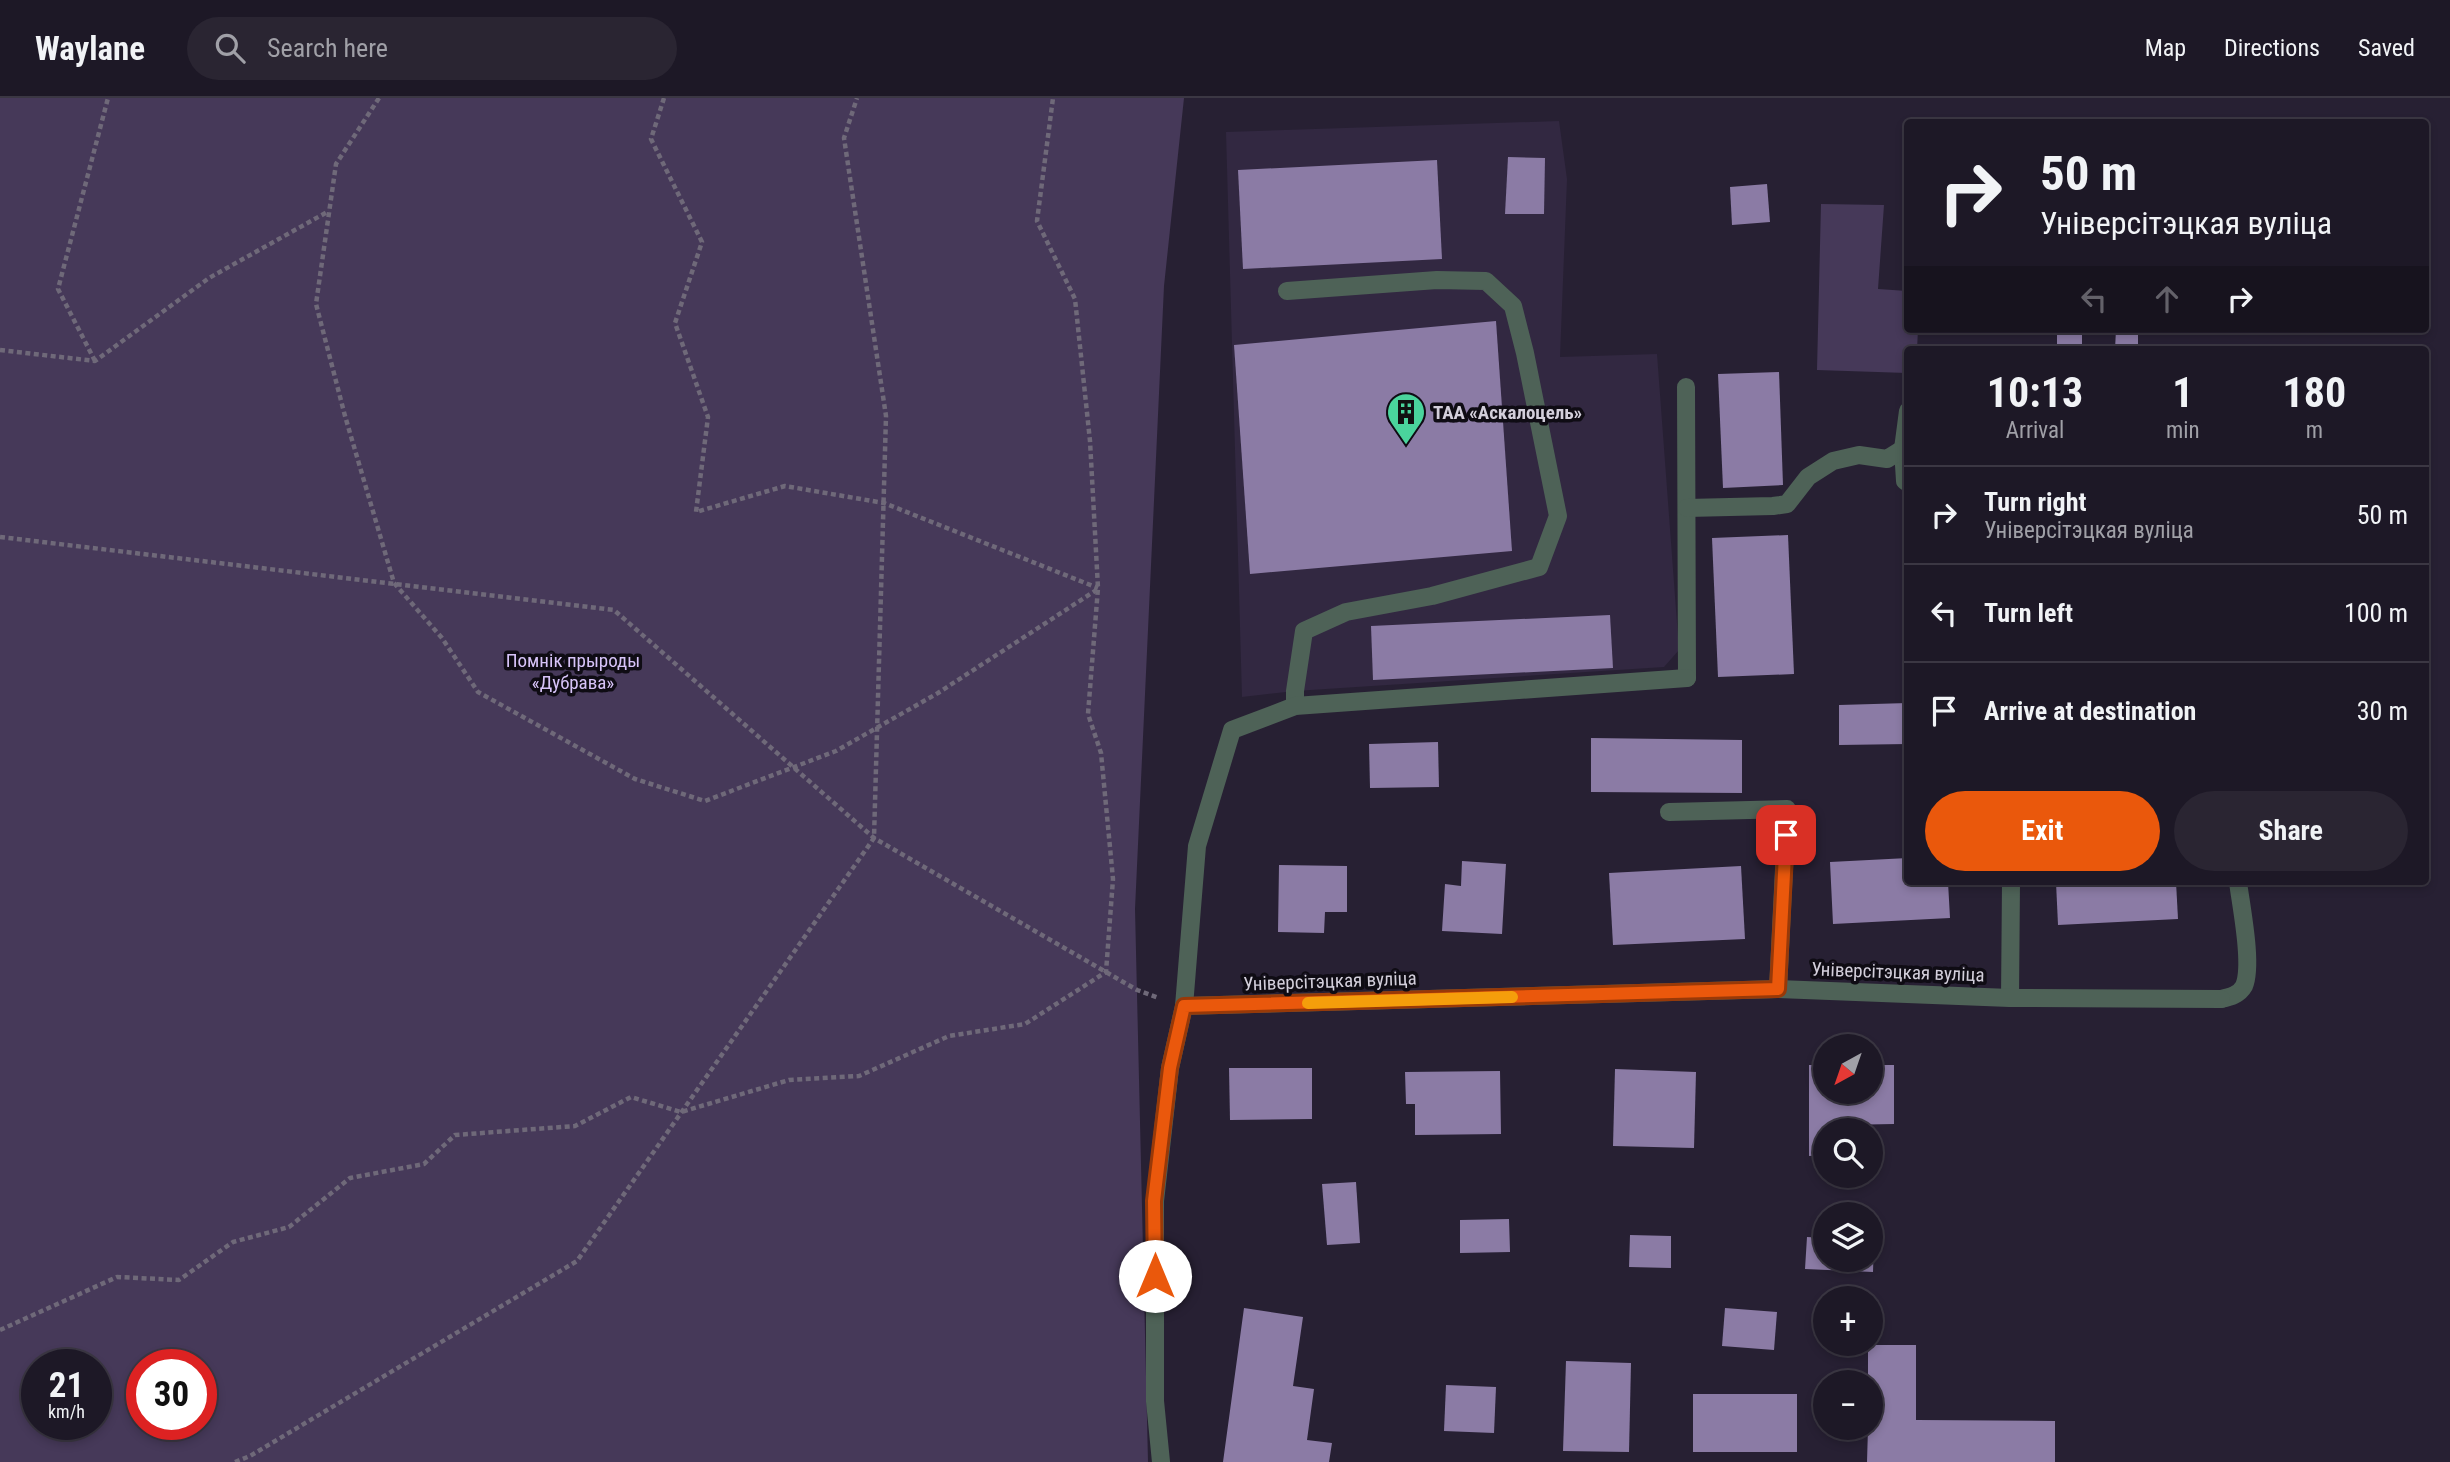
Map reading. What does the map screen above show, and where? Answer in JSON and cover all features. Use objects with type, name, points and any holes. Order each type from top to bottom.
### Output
[{"type":"street","points":[[1287,290],[1437,279],[1486,281],[1513,306],[1558,516],[1539,567],[1432,596],[1346,612],[1304,631],[1295,706]]},
{"type":"street","points":[[1161,1462],[1155,1401],[1154,1201],[1170,1068],[1184,1006],[1197,846],[1233,730],[1295,706],[1688,678],[1686,387]]},
{"type":"street","points":[[1904,441],[1904,465]]},
{"type":"street","points":[[1687,508],[1787,504],[1808,477],[1833,461],[1859,455],[1887,459],[1903,449]]},
{"type":"street","points":[[1669,812],[1787,810],[1778,989]]},
{"type":"street","points":[[2010,998],[2011,885]]},
{"type":"street","name":"Універсітэцкая вуліца","points":[[1184,1006],[1778,989],[2010,998],[2221,999],[2232,997],[2243,988],[2247,964],[2238,885]]},
{"type":"path","points":[[95,361],[58,289],[108,98]]},
{"type":"path","points":[[379,98],[336,164],[316,304],[345,416],[394,583],[442,638],[478,692],[635,779],[705,801],[836,751],[937,693],[1098,588]]},
{"type":"path","points":[[664,98],[651,139],[702,242],[675,323],[708,417],[696,512],[785,486],[884,503],[1098,588]]},
{"type":"path","points":[[235,1462],[250,1456],[577,1261],[874,838],[886,416],[844,138],[857,98]]},
{"type":"path","points":[[1053,98],[1037,221],[1075,299],[1090,441],[1098,588],[1087,714],[1101,753],[1112,878],[1106,972]]},
{"type":"path","points":[[0,350],[95,361],[209,278],[329,211]]},
{"type":"path","points":[[0,537],[614,610],[874,838],[1138,990],[1184,1006]]},
{"type":"path","points":[[0,1330],[117,1277],[179,1280],[233,1242],[289,1227],[350,1178],[424,1164],[455,1135],[575,1126],[631,1097],[681,1112],[789,1080],[859,1076],[949,1036],[1025,1024],[1106,972]]},
{"type":"shaded area","points":[[1559,121],[1567,179],[1560,357],[1657,354],[1679,650],[1664,667],[1295,691],[1242,697],[1226,132]]},
{"type":"green space","name":"Помнік прыроды «Дубрава»","points":[[0,98],[1184,98],[1164,286],[1135,909],[1148,1462],[0,1462]]},
{"type":"green space","points":[[1821,204],[1884,205],[1878,289],[1904,291],[1904,333],[1918,333],[1917,346],[1904,346],[1904,373],[1817,370]]},
{"type":"building","points":[[1508,157],[1545,158],[1544,214],[1505,214]]},
{"type":"building","points":[[1437,160],[1442,259],[1243,269],[1238,170]]},
{"type":"building","points":[[1767,184],[1770,222],[1732,225],[1730,187]]},
{"type":"building","name":"ТАА «Аскалоцель»","points":[[1496,321],[1512,551],[1250,574],[1234,345]]},
{"type":"building","points":[[2057,333],[2082,333],[2082,346],[2057,346]]},
{"type":"building","points":[[2116,333],[2138,333],[2138,346],[2115,346]]},
{"type":"building","points":[[1779,372],[1783,485],[1723,488],[1718,374]]},
{"type":"building","points":[[1788,535],[1794,674],[1718,677],[1712,538]]},
{"type":"building","points":[[1610,615],[1613,668],[1373,680],[1371,626]]},
{"type":"building","points":[[1904,703],[1904,744],[1839,745],[1839,705]]},
{"type":"building","points":[[1591,738],[1742,740],[1742,793],[1591,792]]},
{"type":"building","points":[[1438,742],[1439,787],[1370,788],[1369,744]]},
{"type":"building","points":[[1904,858],[1904,885],[1948,885],[1950,918],[1833,924],[1830,862]]},
{"type":"building","points":[[1462,861],[1506,864],[1502,934],[1442,931],[1445,884],[1461,886]]},
{"type":"building","points":[[1279,865],[1347,866],[1347,912],[1325,912],[1324,933],[1278,932]]},
{"type":"building","points":[[1741,866],[1745,939],[1613,945],[1609,873]]},
{"type":"building","points":[[2056,885],[2176,885],[2178,919],[2058,925]]},
{"type":"building","points":[[1809,1065],[1813,1065],[1813,1104],[1883,1104],[1883,1065],[1894,1065],[1894,1124],[1883,1124],[1883,1118],[1813,1118],[1813,1156],[1809,1156]]},
{"type":"building","points":[[1229,1068],[1312,1068],[1312,1119],[1230,1120]]},
{"type":"building","points":[[1615,1069],[1696,1072],[1694,1148],[1613,1146]]},
{"type":"building","points":[[1500,1071],[1501,1134],[1415,1135],[1415,1104],[1406,1104],[1405,1072]]},
{"type":"building","points":[[1356,1182],[1360,1243],[1327,1245],[1322,1184]]},
{"type":"building","points":[[1509,1219],[1510,1252],[1460,1253],[1460,1220]]},
{"type":"building","points":[[1630,1235],[1671,1236],[1671,1268],[1629,1267]]},
{"type":"building","points":[[1807,1237],[1813,1237],[1813,1269],[1805,1269]]},
{"type":"building","points":[[1244,1308],[1303,1317],[1293,1386],[1314,1389],[1307,1440],[1332,1443],[1329,1462],[1223,1462]]},
{"type":"building","points":[[1725,1308],[1777,1312],[1774,1350],[1722,1346]]},
{"type":"building","points":[[1883,1345],[1916,1345],[1916,1420],[2055,1421],[2055,1462],[1867,1462],[1868,1440],[1883,1440],[1883,1370],[1868,1370],[1868,1356],[1883,1356]]},
{"type":"building","points":[[1566,1361],[1631,1363],[1629,1452],[1563,1451]]},
{"type":"building","points":[[1446,1385],[1496,1387],[1494,1433],[1444,1431]]},
{"type":"building","points":[[1693,1394],[1797,1394],[1797,1452],[1693,1452]]},
{"type":"slow traffic","points":[[1308,1003],[1512,997]]},
{"type":"place","name":"ТАА «Аскалоцель»","points":[[1406,446]]},
{"type":"route","points":[[1155,1276],[1154,1201],[1170,1068],[1184,1006],[1778,989],[1786,835]]}]
